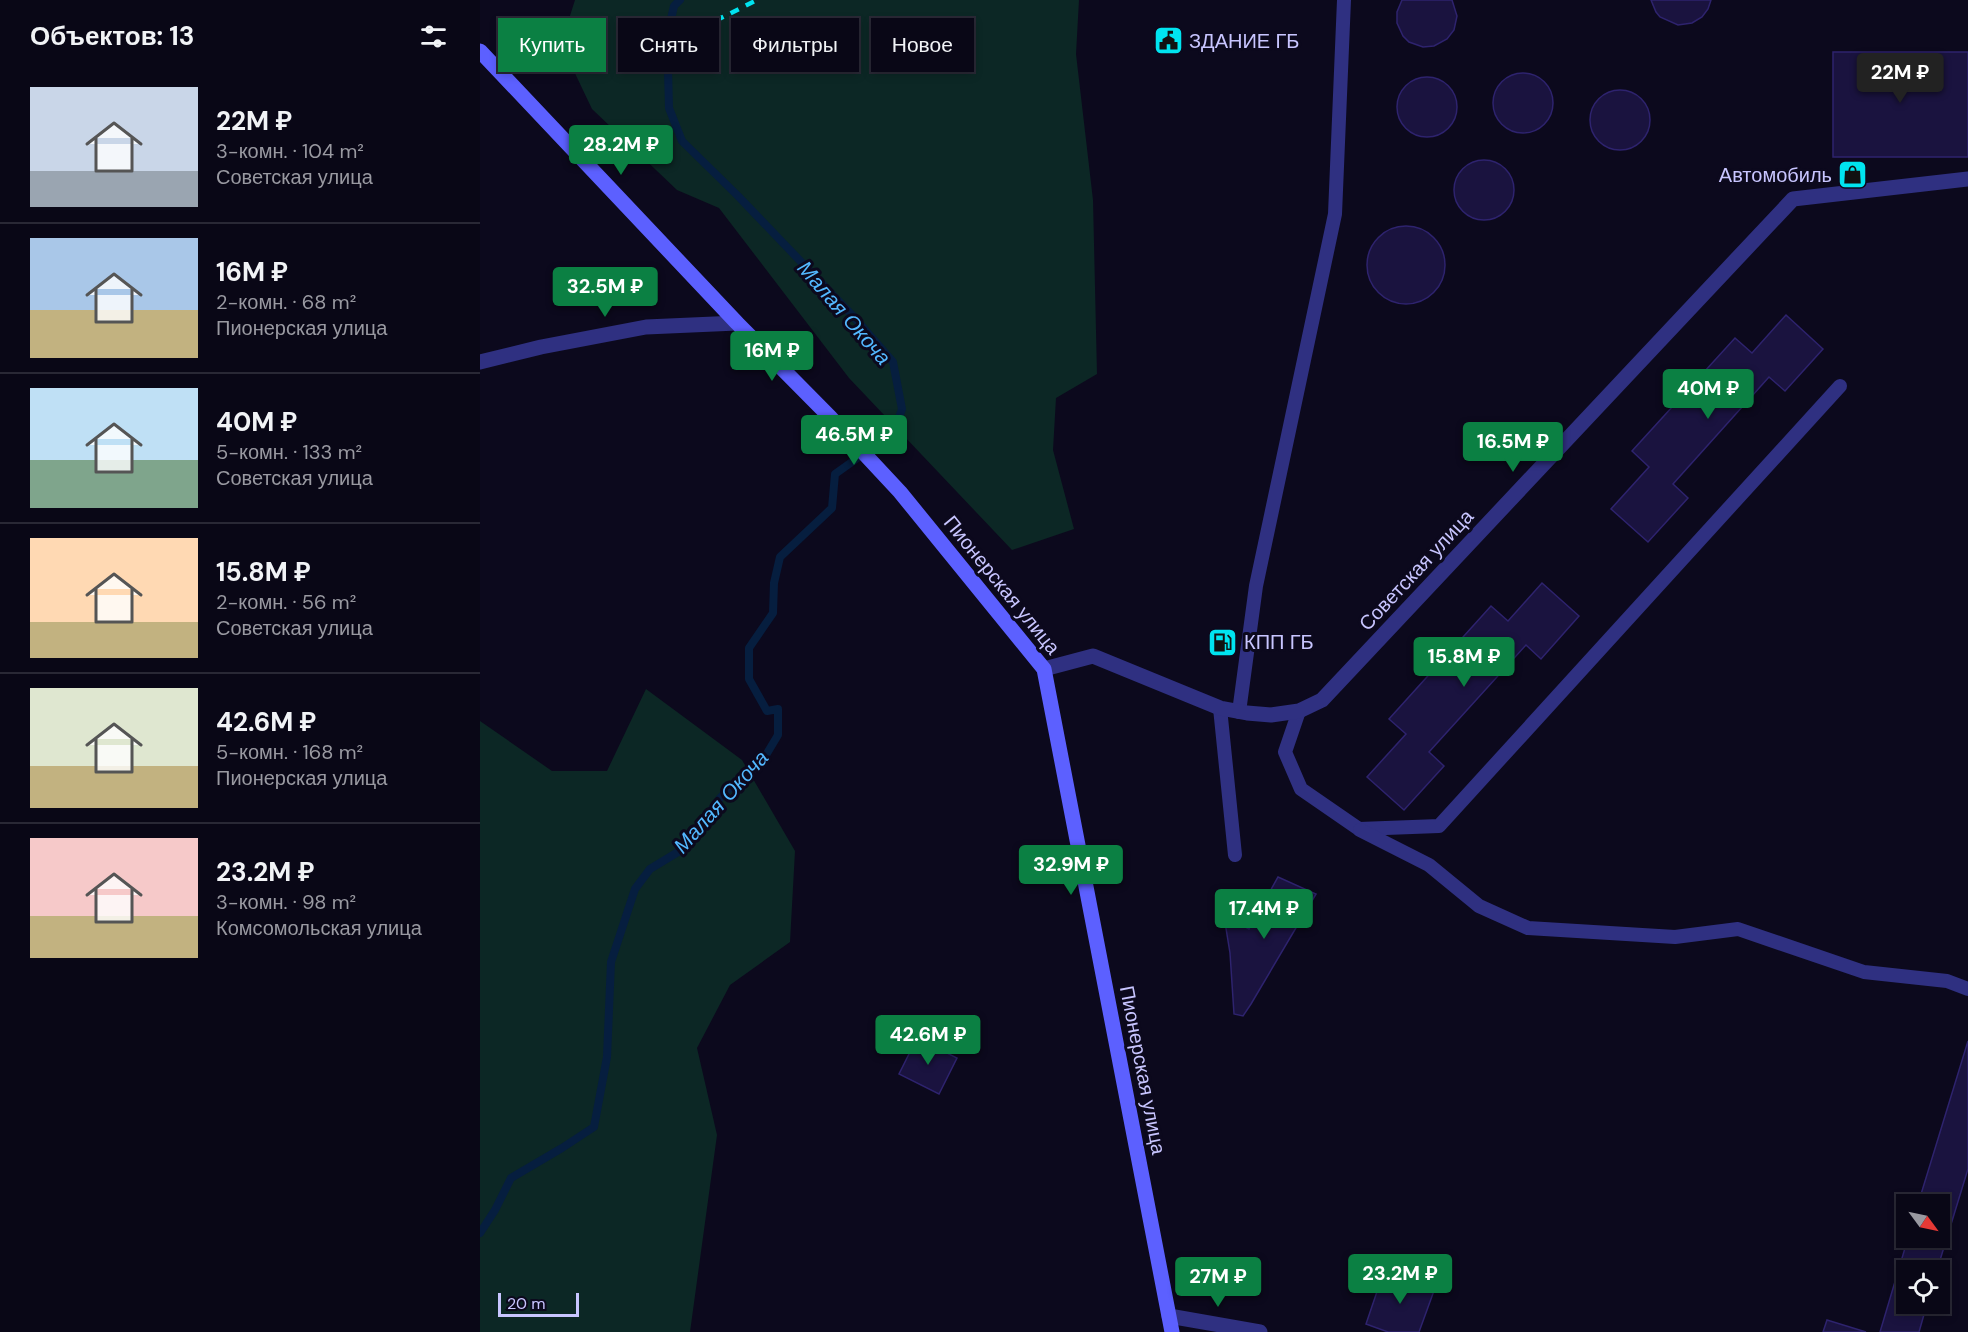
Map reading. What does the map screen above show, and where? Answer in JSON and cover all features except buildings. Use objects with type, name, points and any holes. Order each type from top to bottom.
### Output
[{"type":"main road","name":"Пионерская улица","points":[[480,51],[900,492],[1044,669],[1172,1332]]},
{"type":"street","name":"Советская улица","points":[[1044,669],[1093,656],[1221,708],[1239,712],[1271,715],[1299,711],[1322,700],[1793,199],[1968,179]]},
{"type":"street","points":[[480,362],[541,347],[646,327],[737,323]]},
{"type":"street","points":[[1169,1316],[1260,1332]]},
{"type":"lane","points":[[1239,712],[1256,586],[1335,214],[1344,0]]},
{"type":"lane","points":[[1359,829],[1438,826],[1840,386]]},
{"type":"lane","points":[[1221,708],[1235,855]]},
{"type":"lane","points":[[1299,711],[1284,752],[1301,789],[1359,829],[1429,865],[1479,906],[1528,928],[1675,937],[1738,930],[1864,972],[1947,981],[1968,989]]},
{"type":"green space","points":[[575,0],[1079,0],[1076,54],[1093,200],[1097,374],[1056,398],[1053,450],[1074,529],[1012,550],[849,378],[719,208],[677,190],[592,109],[574,72],[606,72],[606,18],[569,18]]},
{"type":"green space","points":[[646,689],[742,760],[795,851],[790,942],[730,985],[697,1048],[717,1135],[690,1332],[480,1332],[480,721],[552,771],[607,771]]},
{"type":"waterway","name":"Малая Окоча","points":[[480,1233],[511,1178],[594,1127],[607,1057],[611,962],[635,889],[650,869],[683,849],[720,798],[740,778],[760,765],[778,735],[778,709],[767,711],[749,679],[749,648],[773,613],[774,583],[780,557],[832,508],[835,474],[894,432],[902,409],[893,362],[852,315],[682,141],[669,108],[665,45],[674,6],[680,0]]},
{"type":"railway","points":[[719,19],[757,0]]},
{"type":"place","name":"ЗДАНИЕ ГБ","points":[[1168,41]]},
{"type":"place","name":"Автомобиль","points":[[1853,175]]},
{"type":"place","name":"КПП ГБ","points":[[1223,642]]}]
